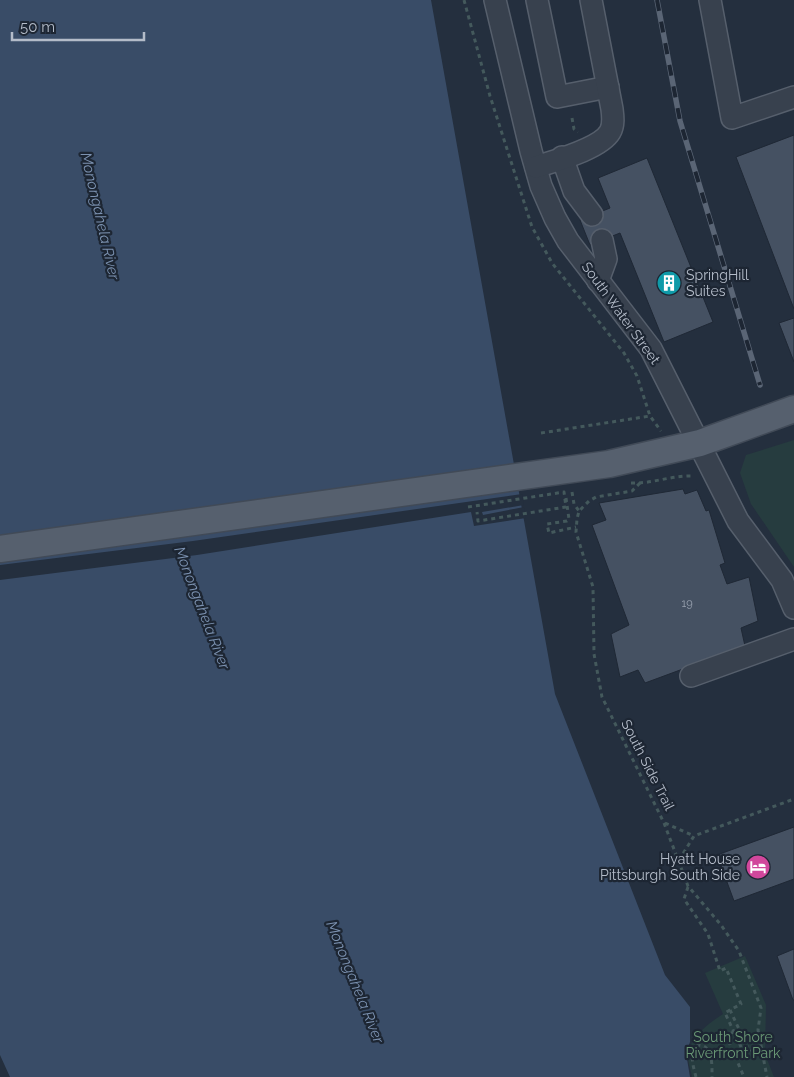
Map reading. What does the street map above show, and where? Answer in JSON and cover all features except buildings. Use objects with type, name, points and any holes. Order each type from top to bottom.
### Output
[{"type":"main road","points":[[0,549],[568,481],[609,464],[700,443],[794,409]]},
{"type":"street","name":"South Water Street","points":[[495,0],[536,167],[554,218],[568,241],[651,349],[738,520],[782,580],[794,608]]},
{"type":"street","points":[[537,0],[557,97],[608,87]]},
{"type":"street","points":[[536,167],[602,141],[610,132],[613,121],[591,0]]},
{"type":"street","points":[[710,0],[732,118],[794,97]]},
{"type":"street","points":[[562,158],[574,190],[592,215]]},
{"type":"street","points":[[598,281],[606,260],[602,240]]},
{"type":"street","points":[[691,676],[794,639]]},
{"type":"path","points":[[572,118],[574,129],[583,136]]},
{"type":"path","points":[[541,433],[650,416],[659,426]]},
{"type":"path","points":[[631,483],[681,475]]},
{"type":"path","points":[[568,481],[574,504],[579,511],[596,497],[632,490],[640,483]]},
{"type":"path","points":[[468,507],[564,492],[566,507],[478,521],[476,512]]},
{"type":"path","points":[[566,498],[568,521],[547,524],[549,533],[576,526]]},
{"type":"path","name":"South Side Trail","points":[[579,511],[576,526],[593,587],[594,654],[602,697],[664,823],[688,886],[721,925],[739,951],[761,1008],[758,1030],[767,1077]]},
{"type":"path","points":[[679,860],[694,836],[794,799]]},
{"type":"path","points":[[664,823],[694,836]]},
{"type":"path","points":[[688,886],[684,898],[708,934],[720,971],[726,968],[741,1004],[730,1010],[725,1013],[742,1049],[747,1046],[730,1010]]},
{"type":"path","points":[[734,1032],[726,1035],[744,1077]]},
{"type":"path","points":[[696,1077],[692,1059],[693,1050],[702,1044],[707,1048],[711,1057],[712,1077]]},
{"type":"path","points":[[736,1058],[760,1047]]},
{"type":"green space","points":[[794,440],[794,567],[751,504],[740,473],[746,455]]},
{"type":"green space","name":"South Shore Riverfront Park","points":[[745,956],[766,1005],[765,1054],[774,1077],[692,1077],[688,1056],[690,1047],[702,1030],[723,1014],[705,973]]},
{"type":"water","name":"Monongahela River","points":[[0,0],[431,0],[555,694],[665,975],[690,1007],[690,1042],[686,1053],[690,1077],[10,1077],[0,1055]]},
{"type":"pier","points":[[522,494],[524,505],[482,512],[483,515],[524,507],[526,518],[474,526],[471,512],[197,555],[0,580],[0,565],[193,541]]},
{"type":"railway","points":[[657,0],[680,121],[760,385]]},
{"type":"place","name":"SpringHill Suites","points":[[669,283]]},
{"type":"place","name":"Hyatt House Pittsburgh South Side","points":[[758,867]]}]
